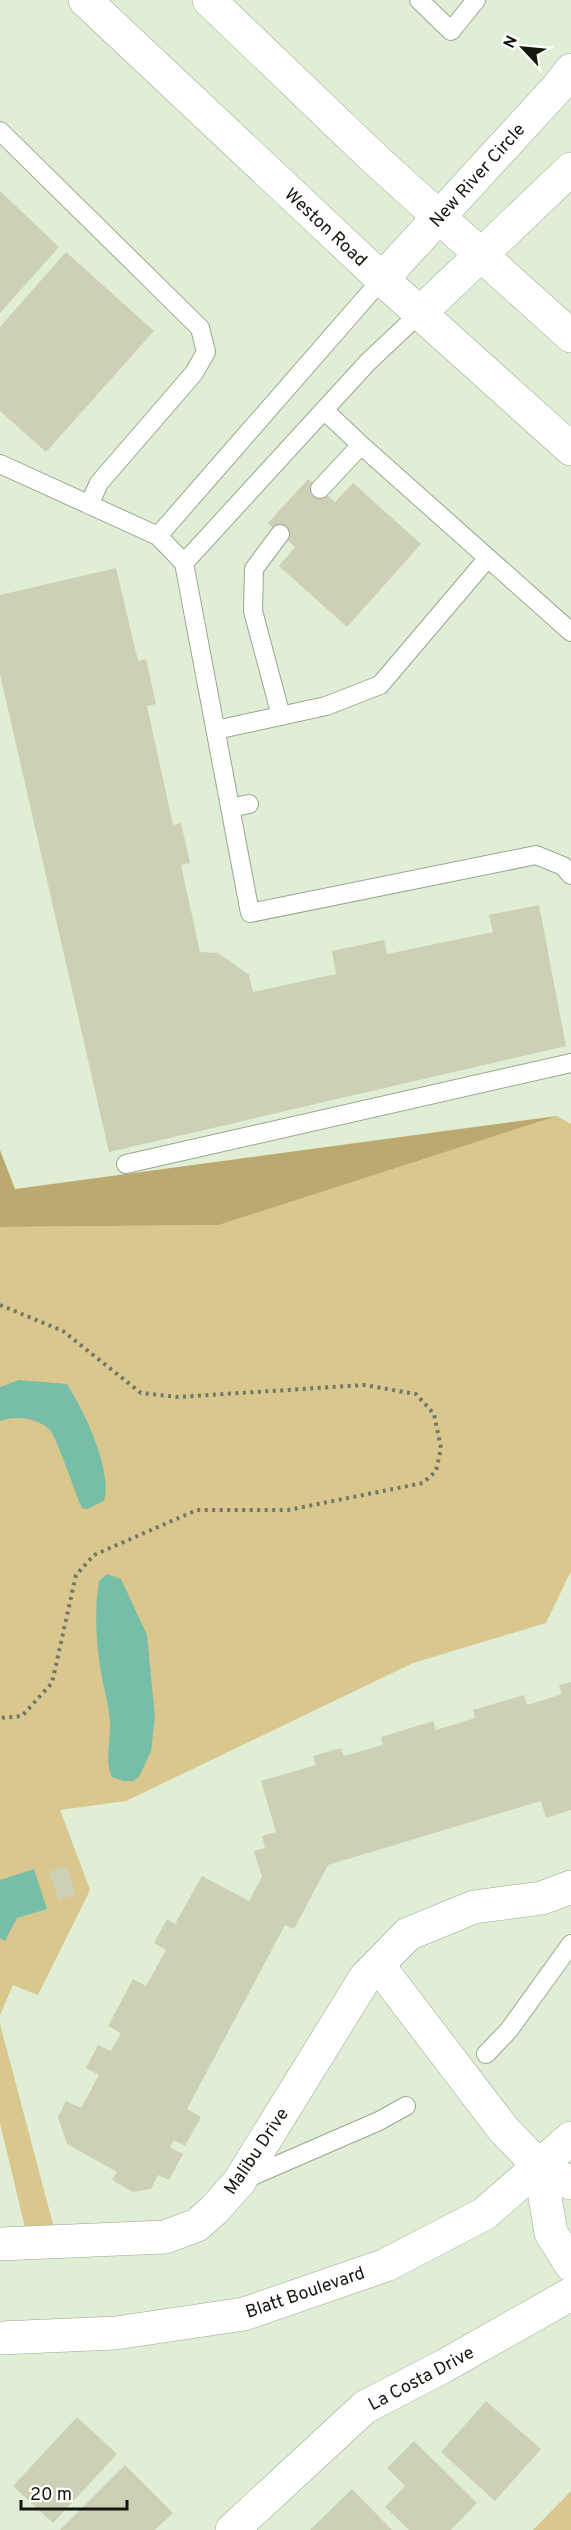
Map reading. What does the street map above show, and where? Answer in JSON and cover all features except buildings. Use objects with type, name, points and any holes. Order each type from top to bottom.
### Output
[{"type":"street","name":"Weston Road","points":[[85,0],[382,279],[571,448]]},
{"type":"street","points":[[209,0],[439,217],[571,336]]},
{"type":"street","name":"New River Circle","points":[[382,279],[571,70]]},
{"type":"street","points":[[420,313],[571,169]]},
{"type":"street","name":"Malibu Drive","points":[[0,2244],[165,2237],[197,2225],[239,2182],[365,1978],[408,1934],[474,1907],[542,1898],[571,1887]]},
{"type":"street","points":[[378,1965],[504,2130],[540,2167],[571,2183]]},
{"type":"street","name":"Blatt Boulevard","points":[[0,2338],[116,2333],[244,2314],[386,2265],[484,2214],[571,2138]]},
{"type":"street","points":[[540,2167],[551,2233],[571,2265]]},
{"type":"street","name":"La Costa Drive","points":[[232,2530],[365,2407],[444,2366],[571,2294]]},
{"type":"lane","points":[[419,0],[451,31],[476,0]]},
{"type":"lane","points":[[0,131],[200,328],[206,352],[194,373],[99,483],[89,505]]},
{"type":"lane","points":[[158,536],[382,279]]},
{"type":"lane","points":[[184,563],[369,362],[420,313]]},
{"type":"lane","points":[[324,410],[487,559],[571,632]]},
{"type":"lane","points":[[320,489],[361,445]]},
{"type":"lane","points":[[0,464],[158,536],[184,563],[250,913],[536,855],[563,866],[571,875]]},
{"type":"lane","points":[[280,534],[254,569],[253,611],[281,716]]},
{"type":"lane","points":[[216,730],[326,706],[380,685],[487,559]]},
{"type":"lane","points":[[230,808],[249,804]]},
{"type":"lane","points":[[126,1164],[571,1063]]},
{"type":"lane","points":[[486,2054],[509,2030],[571,1944]]},
{"type":"lane","points":[[239,2182],[379,2121],[406,2106]]},
{"type":"path","points":[[0,1305],[63,1331],[141,1393],[178,1397],[364,1385],[416,1394],[434,1414],[441,1448],[436,1471],[423,1483],[288,1510],[197,1510],[94,1556],[76,1575],[52,1683],[22,1716],[0,1718]]},
{"type":"shaded area","points":[[557,1116],[571,1124],[571,1571],[546,1623],[413,1663],[126,1801],[60,1810],[90,1890],[38,1995],[13,1985],[0,2015],[0,1227],[219,1225]]},
{"type":"shaded area","points":[[557,1116],[219,1225],[0,1227],[0,1150],[15,1189]]},
{"type":"shaded area","points":[[0,2024],[58,2243],[29,2244],[0,2123]]},
{"type":"shaded area","points":[[571,2491],[571,2530],[533,2530]]},
{"type":"water","points":[[19,1380],[67,1384],[89,1425],[101,1457],[106,1488],[104,1501],[87,1509],[82,1508],[61,1453],[49,1429],[44,1425],[26,1419],[12,1418],[0,1421],[0,1387]]},
{"type":"water","points":[[107,1574],[121,1579],[147,1635],[155,1717],[151,1751],[139,1777],[133,1781],[123,1781],[112,1777],[108,1765],[110,1723],[96,1630],[99,1581]]},
{"type":"water","points":[[34,1869],[47,1909],[17,1918],[5,1941],[0,1938],[0,1880]]}]
